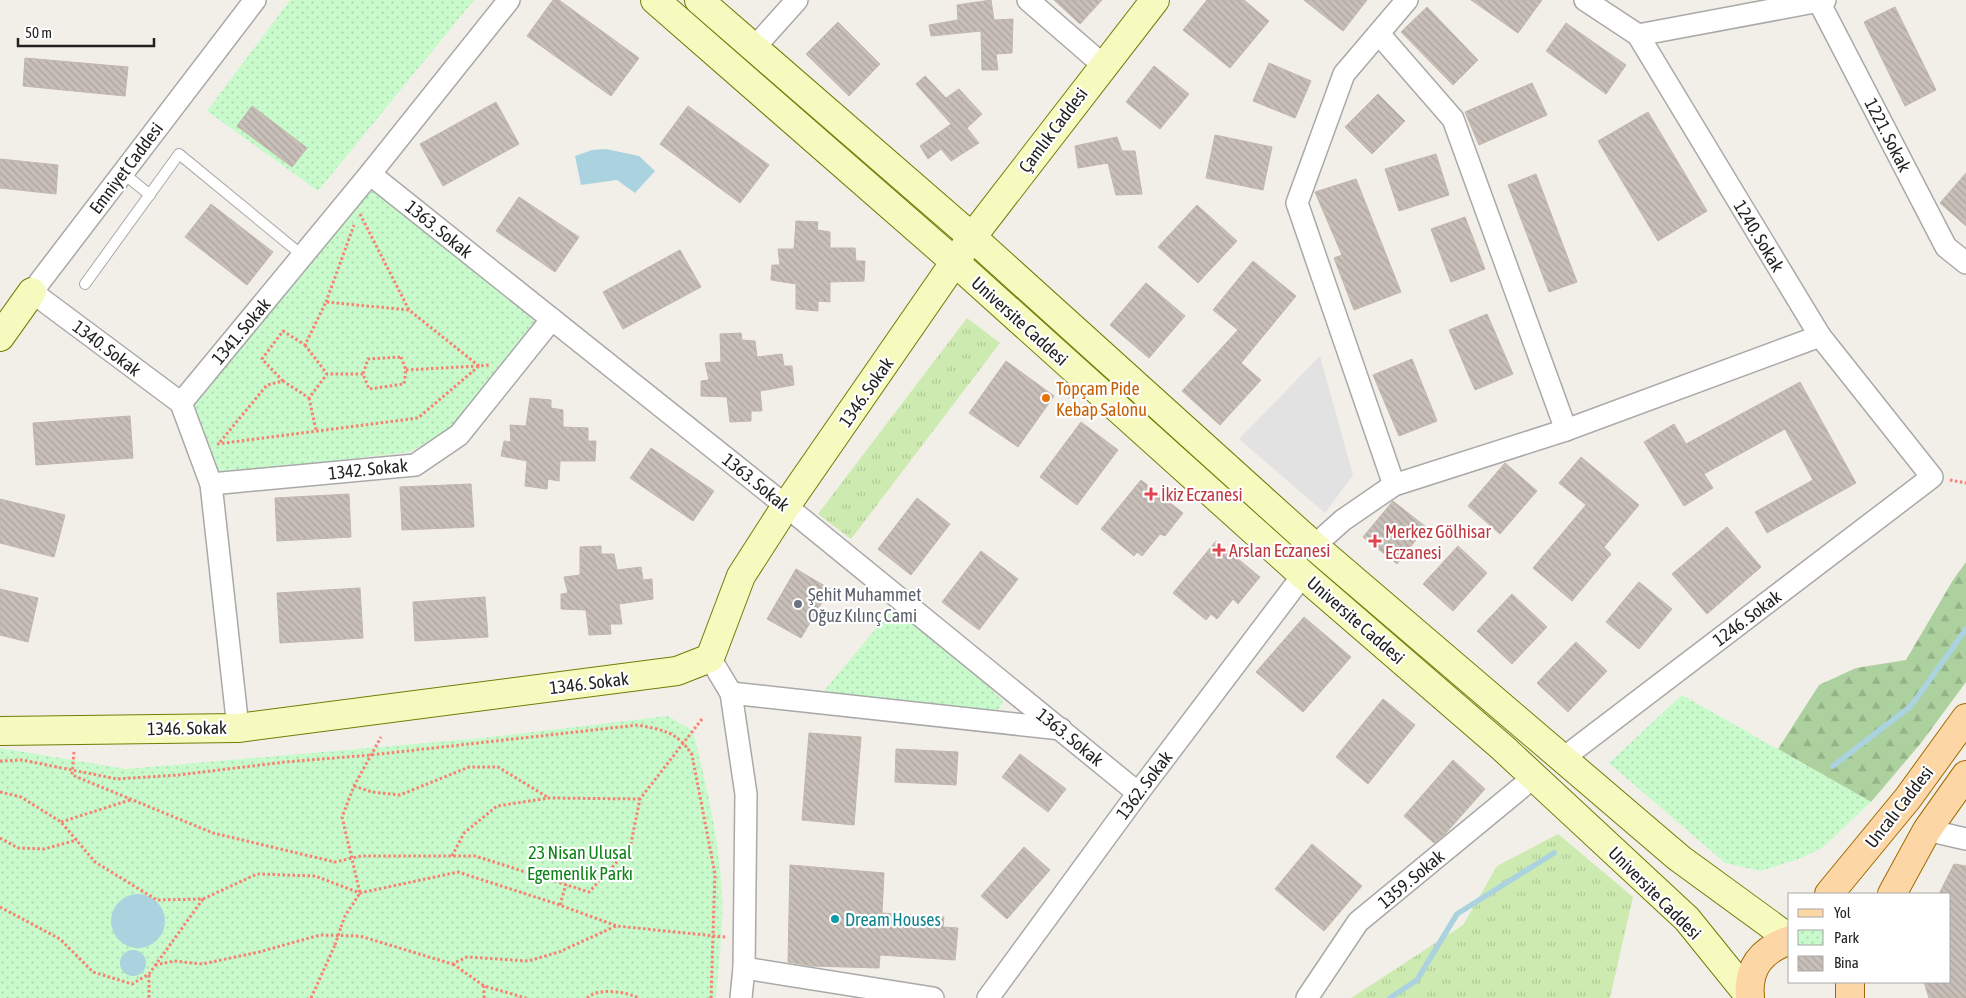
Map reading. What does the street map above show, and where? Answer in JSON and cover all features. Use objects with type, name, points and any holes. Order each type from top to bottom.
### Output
[{"type":"main road","name":"Uncalı Caddesi","points":[[1830,893],[1908,798],[1966,718]]},
{"type":"main road","name":"Uncalı Caddesi","points":[[1893,893],[1927,830],[1966,775]]},
{"type":"main road","points":[[1750,997],[1749,987],[1753,970],[1762,956],[1774,945],[1788,941]]},
{"type":"street","name":"Emniyet Caddesi","points":[[0,338],[32,292],[255,0]]},
{"type":"street","name":"1341. Sokak","points":[[181,403],[370,174],[509,0]]},
{"type":"street","name":"Universite Caddesi","points":[[655,0],[956,263],[1304,575],[1534,777],[1687,919],[1750,997]]},
{"type":"street","name":"Universite Caddesi","points":[[699,0],[972,237],[1314,546],[1679,858],[1788,939]]},
{"type":"street","points":[[754,48],[797,0]]},
{"type":"street","points":[[1028,0],[1103,65]]},
{"type":"street","name":"Çamlık Caddesi","points":[[956,263],[972,237],[1154,0]]},
{"type":"street","points":[[1394,485],[1297,203],[1344,74],[1407,0]]},
{"type":"street","name":"1240. Sokak","points":[[1585,0],[1638,36],[1820,336],[1932,477]]},
{"type":"street","points":[[1638,36],[1821,0]]},
{"type":"street","name":"1221. Sokak","points":[[1821,0],[1946,247],[1966,263]]},
{"type":"street","points":[[1379,34],[1453,119],[1566,430]]},
{"type":"street","name":"1363. Sokak","points":[[370,174],[786,506],[1062,729],[1138,793]]},
{"type":"street","name":"1346. Sokak","points":[[0,731],[238,728],[678,671],[710,658],[741,576],[786,506],[956,263]]},
{"type":"street","name":"1340. Sokak","points":[[32,292],[181,403]]},
{"type":"street","name":"1342. Sokak","points":[[211,484],[415,465],[459,435],[552,319]]},
{"type":"street","points":[[1314,546],[1343,520],[1394,485],[1566,430],[1820,336]]},
{"type":"street","points":[[181,403],[211,484],[238,728]]},
{"type":"street","name":"1246. Sokak","points":[[1562,759],[1932,477]]},
{"type":"street","name":"1362. Sokak","points":[[988,998],[1138,793],[1304,575]]},
{"type":"street","points":[[710,658],[731,692],[746,794],[744,968],[741,998]]},
{"type":"street","points":[[731,692],[1062,729]]},
{"type":"street","name":"1359. Sokak","points":[[1307,998],[1358,922],[1534,777]]},
{"type":"street","points":[[1927,830],[1966,839]]},
{"type":"street","points":[[744,968],[933,998]]},
{"type":"lane","points":[[85,284],[179,154],[303,256]]},
{"type":"lane","points":[[122,173],[150,195]]},
{"type":"path","points":[[305,344],[326,302],[359,211],[408,310],[478,366]]},
{"type":"path","points":[[326,302],[408,310]]},
{"type":"path","points":[[316,430],[308,398],[283,381],[262,359],[284,331],[305,344],[327,374]]},
{"type":"path","points":[[401,358],[406,370],[404,384],[369,389],[363,374],[368,359],[401,358]]},
{"type":"path","points":[[406,370],[518,362]]},
{"type":"path","points":[[199,452],[220,442],[418,418],[478,366]]},
{"type":"path","points":[[327,374],[363,374]]},
{"type":"path","points":[[308,398],[327,374]]},
{"type":"path","points":[[220,442],[267,385],[283,381]]},
{"type":"path","points":[[74,750],[72,775],[213,833],[335,862],[361,856],[476,856],[590,892],[630,848],[640,799],[702,719]]},
{"type":"path","points":[[0,761],[22,760],[117,778],[134,778],[371,755],[638,725],[667,731],[685,742],[692,755],[715,874],[711,998]]},
{"type":"path","points":[[311,998],[335,945],[345,916],[360,893],[342,816],[354,786],[381,736]]},
{"type":"path","points":[[354,786],[372,792],[400,795],[468,767],[498,767],[549,798]]},
{"type":"path","points":[[0,792],[21,797],[61,822],[95,862],[157,900],[203,899],[257,874],[315,876],[360,893],[458,872],[560,905],[617,926],[729,937]]},
{"type":"path","points":[[452,856],[464,833],[497,806],[549,798],[640,799]]},
{"type":"path","points":[[61,822],[131,800]]},
{"type":"path","points":[[0,838],[18,848],[44,849],[76,840]]},
{"type":"path","points":[[560,905],[566,884]]},
{"type":"path","points":[[0,907],[60,939],[93,972],[132,984],[149,974],[203,899]]},
{"type":"path","points":[[452,964],[468,957],[528,961],[559,952],[617,926]]},
{"type":"path","points":[[156,965],[174,961],[202,964],[259,952],[320,935],[360,936],[452,964],[484,986],[526,998]]},
{"type":"path","points":[[149,974],[149,998]]},
{"type":"path","points":[[484,986],[484,998]]},
{"type":"path","points":[[587,998],[590,995],[611,991],[639,998]]},
{"type":"green space","points":[[290,0],[474,0],[318,191],[207,111]]},
{"type":"green space","points":[[372,188],[537,323],[449,429],[410,452],[219,474],[193,405]]},
{"type":"green space","points":[[967,318],[1000,343],[851,539],[818,514]]},
{"type":"green space","points":[[1966,562],[1966,682],[1921,743],[1871,802],[1778,749],[1819,685],[1856,668],[1906,660],[1953,580]]},
{"type":"green space","points":[[893,608],[991,689],[1003,701],[999,709],[993,714],[824,691]]},
{"type":"green space","points":[[1682,695],[1871,802],[1822,848],[1796,860],[1760,871],[1725,863],[1609,763]]},
{"type":"green space","name":"23 Nisan Ulusal Egemenlik Parkı","points":[[668,716],[693,731],[714,823],[722,894],[721,938],[716,998],[0,998],[0,748],[126,769],[483,738]]},
{"type":"green space","points":[[1558,834],[1633,897],[1610,998],[1351,998],[1463,925],[1497,866]]},
{"type":"shaded area","points":[[1320,356],[1353,475],[1325,513],[1239,439]]},
{"type":"water","points":[[606,149],[639,156],[655,171],[635,193],[617,180],[581,185],[575,156],[592,150]]},
{"type":"water","points":[[138,894],[148,896],[157,902],[163,911],[165,921],[163,931],[157,940],[148,946],[138,948],[128,946],[119,940],[113,931],[111,921],[113,911],[119,902],[128,896]]},
{"type":"water","points":[[133,950],[142,954],[146,963],[142,972],[133,976],[124,972],[120,963],[124,954]]},
{"type":"building","points":[[553,0],[559,0],[639,58],[611,96],[527,36]]},
{"type":"building","points":[[991,0],[994,20],[1013,19],[1012,53],[996,54],[998,70],[982,70],[981,31],[931,36],[929,25],[958,20],[957,5]]},
{"type":"building","points":[[1054,0],[1102,0],[1080,24]]},
{"type":"building","points":[[1207,0],[1244,0],[1269,21],[1230,68],[1183,30]]},
{"type":"building","points":[[1304,0],[1367,0],[1343,31]]},
{"type":"building","points":[[1471,0],[1542,0],[1518,33]]},
{"type":"building","points":[[1427,7],[1478,60],[1453,85],[1401,32]]},
{"type":"building","points":[[1895,7],[1936,90],[1905,106],[1864,22]]},
{"type":"building","points":[[838,22],[880,64],[849,96],[806,54]]},
{"type":"building","points":[[1566,23],[1626,65],[1606,94],[1546,51]]},
{"type":"building","points":[[25,58],[128,67],[125,96],[23,86]]},
{"type":"building","points":[[1269,63],[1311,81],[1295,118],[1253,101]]},
{"type":"building","points":[[1154,66],[1189,94],[1160,129],[1126,102]]},
{"type":"building","points":[[925,76],[946,98],[959,89],[982,114],[967,128],[979,143],[951,161],[941,149],[928,159],[920,146],[951,124],[916,84]]},
{"type":"building","points":[[1532,83],[1547,115],[1479,145],[1465,112]]},
{"type":"building","points":[[1378,94],[1405,121],[1372,154],[1345,127]]},
{"type":"building","points":[[496,102],[519,144],[443,186],[420,144]]},
{"type":"building","points":[[252,106],[307,148],[292,167],[237,126]]},
{"type":"building","points":[[688,106],[769,165],[740,203],[660,144]]},
{"type":"building","points":[[1648,112],[1707,211],[1658,241],[1598,141]]},
{"type":"building","points":[[1215,135],[1272,147],[1263,190],[1206,178]]},
{"type":"building","points":[[1117,137],[1122,151],[1135,151],[1142,194],[1116,195],[1108,163],[1078,168],[1075,146]]},
{"type":"building","points":[[1436,154],[1449,195],[1399,211],[1385,169]]},
{"type":"building","points":[[0,159],[58,165],[56,194],[0,188]]},
{"type":"building","points":[[1966,173],[1966,226],[1940,203]]},
{"type":"building","points":[[1536,174],[1577,282],[1549,292],[1508,185]]},
{"type":"building","points":[[1356,179],[1401,292],[1354,310],[1334,258],[1342,255],[1315,192]]},
{"type":"building","points":[[519,197],[579,237],[555,272],[496,231]]},
{"type":"building","points":[[211,204],[273,252],[247,285],[185,237]]},
{"type":"building","points":[[1197,205],[1237,241],[1198,283],[1158,247]]},
{"type":"building","points":[[1465,217],[1485,269],[1451,282],[1431,229]]},
{"type":"building","points":[[796,221],[818,222],[817,230],[830,232],[830,248],[855,248],[856,261],[865,261],[864,281],[830,282],[830,302],[818,301],[818,311],[796,309],[796,284],[771,280],[772,265],[780,265],[778,249],[794,249]]},
{"type":"building","points":[[680,250],[701,287],[623,329],[603,292]]},
{"type":"building","points":[[1253,261],[1296,296],[1241,363],[1261,380],[1220,425],[1182,391],[1238,330],[1213,310]]},
{"type":"building","points":[[1146,283],[1185,316],[1149,358],[1110,325]]},
{"type":"building","points":[[1487,314],[1513,374],[1475,390],[1449,330]]},
{"type":"building","points":[[741,333],[742,340],[755,341],[757,357],[782,354],[784,366],[792,366],[794,385],[760,391],[762,411],[751,411],[751,421],[730,422],[727,397],[701,396],[701,381],[709,380],[705,363],[721,362],[720,334]]},
{"type":"building","points":[[1412,359],[1437,421],[1399,436],[1373,375]]},
{"type":"building","points":[[1006,361],[1054,396],[1018,447],[969,413]]},
{"type":"building","points":[[1800,382],[1856,483],[1767,533],[1755,512],[1813,480],[1785,429],[1704,474],[1713,488],[1684,506],[1644,442],[1674,424],[1686,444]]},
{"type":"building","points":[[530,398],[551,400],[551,408],[563,410],[563,427],[588,428],[588,441],[596,441],[595,461],[560,461],[559,481],[548,479],[547,489],[525,486],[527,461],[501,456],[504,441],[511,442],[510,425],[526,426]]},
{"type":"building","points":[[130,416],[133,458],[36,465],[33,423]]},
{"type":"building","points":[[1081,422],[1118,450],[1077,505],[1040,477]]},
{"type":"building","points":[[651,448],[714,491],[693,521],[630,478]]},
{"type":"building","points":[[1581,457],[1639,505],[1604,547],[1611,554],[1572,601],[1533,568],[1586,505],[1559,483]]},
{"type":"building","points":[[1505,463],[1537,491],[1500,534],[1468,506]]},
{"type":"building","points":[[1141,480],[1183,513],[1165,536],[1160,534],[1142,556],[1137,552],[1134,556],[1101,529]]},
{"type":"building","points":[[471,484],[474,527],[402,530],[400,487]]},
{"type":"building","points":[[349,494],[351,537],[277,541],[275,498]]},
{"type":"building","points":[[917,498],[950,524],[911,575],[878,549]]},
{"type":"building","points":[[0,499],[65,515],[54,557],[0,543]]},
{"type":"building","points":[[1393,501],[1426,527],[1397,564],[1363,537]]},
{"type":"building","points":[[1727,527],[1761,567],[1707,614],[1672,574]]},
{"type":"building","points":[[1216,541],[1260,577],[1238,604],[1233,599],[1217,619],[1211,614],[1206,620],[1173,593]]},
{"type":"building","points":[[601,546],[601,554],[614,554],[617,570],[641,567],[643,580],[652,579],[653,599],[619,604],[622,624],[610,624],[611,634],[589,635],[586,610],[561,609],[561,594],[568,593],[564,577],[580,575],[580,547]]},
{"type":"building","points":[[1458,546],[1487,573],[1453,611],[1423,584]]},
{"type":"building","points":[[981,551],[1018,579],[979,630],[942,602]]},
{"type":"building","name":"Şehit Muhammet Oğuz Kılınç Cami","points":[[796,569],[830,589],[801,638],[767,619]]},
{"type":"building","points":[[1639,582],[1672,609],[1639,649],[1606,622]]},
{"type":"building","points":[[360,588],[363,638],[280,643],[277,593]]},
{"type":"building","points":[[0,589],[38,598],[28,642],[0,635]]},
{"type":"building","points":[[1512,594],[1547,627],[1512,664],[1477,631]]},
{"type":"building","points":[[485,597],[488,637],[415,641],[413,602]]},
{"type":"building","points":[[1304,617],[1351,657],[1303,712],[1256,672]]},
{"type":"building","points":[[1576,642],[1607,671],[1568,712],[1537,683]]},
{"type":"building","points":[[1383,699],[1415,725],[1368,784],[1336,757]]},
{"type":"building","points":[[809,733],[861,737],[854,825],[802,820]]},
{"type":"building","points":[[896,749],[958,752],[956,785],[895,782]]},
{"type":"building","points":[[1020,754],[1066,789],[1048,812],[1002,777]]},
{"type":"building","points":[[1453,760],[1485,789],[1445,834],[1434,843],[1404,816]]},
{"type":"building","points":[[1312,844],[1362,886],[1324,931],[1275,889]]},
{"type":"building","points":[[1024,847],[1050,870],[1007,919],[981,896]]},
{"type":"building","points":[[1954,864],[1966,866],[1966,998],[1929,998],[1924,983],[1951,983],[1951,893],[1940,893]]},
{"type":"building","name":"Dream Houses","points":[[790,865],[884,873],[882,913],[944,917],[943,927],[958,928],[955,960],[880,955],[879,968],[812,966],[788,962]]},
{"type":"waterway","points":[[1833,766],[1911,706],[1966,629]]},
{"type":"waterway","points":[[1390,998],[1417,980],[1457,914],[1554,853]]},
{"type":"place","name":"Topçam Pide Kebap Salonu","points":[[1046,398]]},
{"type":"place","name":"İkiz Eczanesi","points":[[1151,494]]},
{"type":"place","name":"Merkez Gölhisar Eczanesi","points":[[1375,541]]},
{"type":"place","name":"Arslan Eczanesi","points":[[1219,550]]},
{"type":"place","name":"Şehit Muhammet Oğuz Kılınç Cami","points":[[798,604]]},
{"type":"place","name":"Dream Houses","points":[[835,919]]}]
